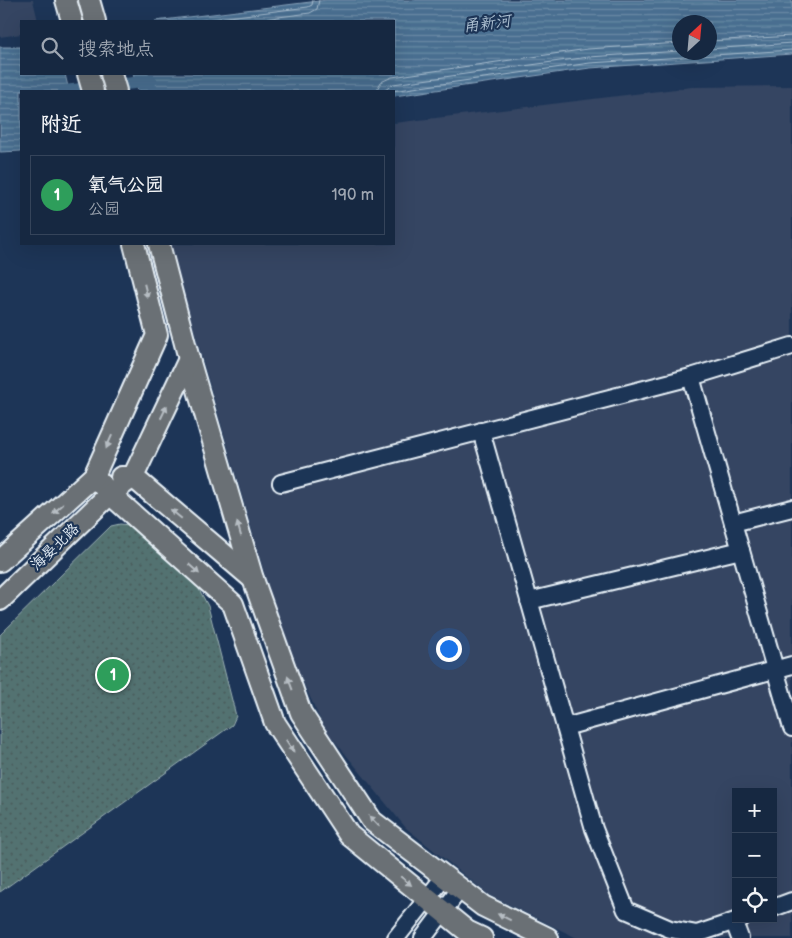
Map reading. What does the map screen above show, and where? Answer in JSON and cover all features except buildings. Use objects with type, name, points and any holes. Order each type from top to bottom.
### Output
[{"type":"main road","points":[[66,0],[72,20]]},
{"type":"main road","points":[[89,0],[95,20]]},
{"type":"main road","points":[[88,75],[93,90]]},
{"type":"main road","points":[[111,75],[116,90]]},
{"type":"main road","points":[[94,476],[157,335],[134,245]]},
{"type":"main road","points":[[159,245],[253,579],[301,713],[372,821],[483,906],[548,938]]},
{"type":"main road","points":[[133,477],[190,359]]},
{"type":"main road","points":[[94,476],[133,477],[253,579]]},
{"type":"main road","points":[[94,476],[110,494],[233,604],[275,723],[349,835],[467,931],[482,938]]},
{"type":"main road","name":"海晏北路","points":[[0,561],[94,476]]},
{"type":"main road","name":"海晏北路","points":[[0,600],[110,494],[133,477]]},
{"type":"street","points":[[282,483],[691,377],[792,346]]},
{"type":"street","points":[[691,377],[792,728]]},
{"type":"street","points":[[481,431],[594,830],[626,910],[670,929],[697,934],[732,922]]},
{"type":"street","points":[[733,523],[792,508]]},
{"type":"street","points":[[529,601],[741,550]]},
{"type":"street","points":[[565,728],[792,665]]},
{"type":"street","points":[[396,938],[427,898],[452,883]]},
{"type":"street","points":[[423,938],[443,912],[452,883]]},
{"type":"street","points":[[777,907],[792,901]]},
{"type":"street","points":[[738,923],[740,938]]},
{"type":"shaded area","points":[[0,0],[33,0],[38,20],[20,20],[20,34],[0,37]]},
{"type":"shaded area","points":[[792,86],[792,938],[577,938],[489,895],[406,828],[324,728],[283,638],[169,245],[395,245],[395,123],[692,87]]},
{"type":"green space","points":[[120,524],[156,528],[174,543],[208,606],[236,716],[232,725],[0,892],[0,635],[111,526]]},
{"type":"water","points":[[327,0],[792,0],[792,54],[717,59],[717,15],[672,15],[672,60],[705,60],[590,68],[395,96],[395,90],[138,90],[133,75],[395,75],[395,20],[163,20]]},
{"type":"water","points":[[0,47],[20,47],[20,75],[65,75],[69,90],[20,90],[20,151],[0,152]]},
{"type":"waterway","name":"甬新河","points":[[73,90],[151,81]]},
{"type":"place","name":"氧气公园","points":[[113,675]]}]
